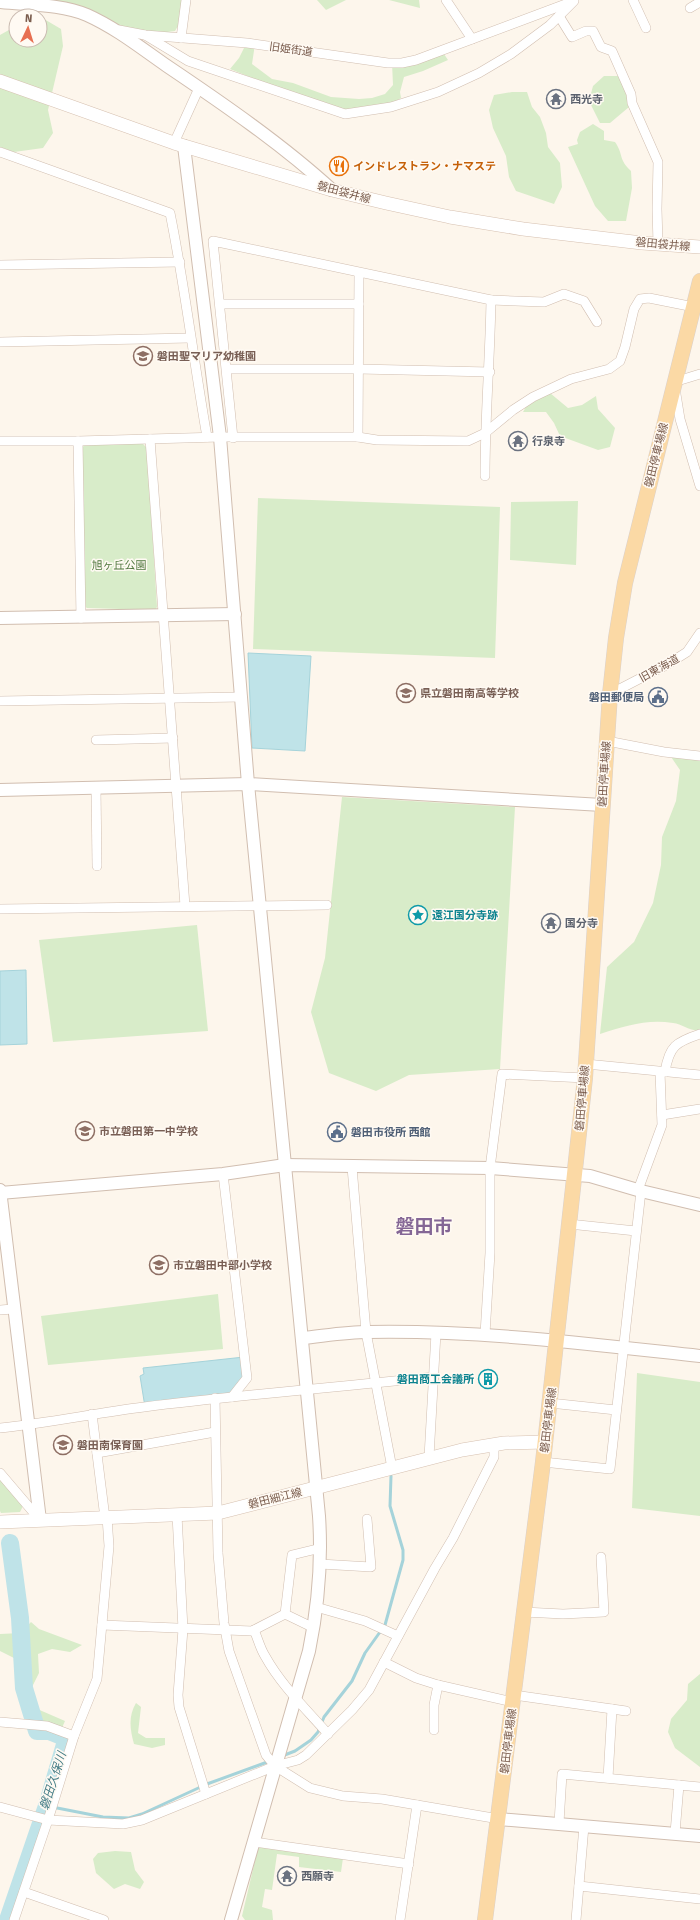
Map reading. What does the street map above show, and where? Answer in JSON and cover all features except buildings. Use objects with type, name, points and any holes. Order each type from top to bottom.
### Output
[{"type":"main road","name":"磐田袋井線","points":[[0,81],[179,145],[332,190],[450,217],[538,231],[700,247]]},
{"type":"main road","name":"磐田停車場線","points":[[485,1920],[499,1819],[543,1462],[575,1175],[585,1071],[602,805],[610,694],[616,638],[625,583],[700,281]]},
{"type":"main road","name":"磐田細江線","points":[[1,1520],[40,1520],[218,1513],[429,1457],[494,1445],[545,1442]]},
{"type":"street","points":[[181,38],[186,0]]},
{"type":"street","points":[[446,0],[472,39]]},
{"type":"street","points":[[633,0],[646,28]]},
{"type":"street","points":[[145,35],[188,61],[345,114],[391,107],[438,92],[479,73],[511,54],[550,25],[575,1]]},
{"type":"street","name":"旧姫街道","points":[[0,2],[74,11],[87,15],[113,29],[145,35],[251,44],[388,63],[402,63],[416,60],[575,1]]},
{"type":"street","points":[[690,8],[700,2]]},
{"type":"street","points":[[559,16],[572,37],[586,30],[593,32],[601,47],[612,51],[631,94],[632,103],[658,162],[658,244]]},
{"type":"street","points":[[113,29],[199,88],[311,170],[332,190]]},
{"type":"street","points":[[199,88],[179,145],[220,437],[248,784],[321,1548],[314,1628],[296,1697],[231,1920]]},
{"type":"street","points":[[0,152],[170,213],[180,262],[190,338],[207,437]]},
{"type":"street","points":[[233,438],[213,241],[491,300],[544,302],[564,294],[584,301],[597,322]]},
{"type":"street","points":[[0,265],[180,262]]},
{"type":"street","points":[[358,437],[359,273]]},
{"type":"street","points":[[0,441],[78,441],[207,437],[358,437],[377,440],[468,441],[485,433],[533,396],[571,379],[609,369],[620,361],[634,309],[640,299],[649,298],[694,307]]},
{"type":"street","points":[[485,476],[485,433],[490,372],[491,300]]},
{"type":"street","points":[[220,304],[359,304]]},
{"type":"street","points":[[0,342],[190,338]]},
{"type":"street","points":[[227,369],[359,369],[490,372]]},
{"type":"street","points":[[700,374],[674,382],[680,419],[700,486]]},
{"type":"street","points":[[150,439],[185,906]]},
{"type":"street","points":[[78,441],[81,618]]},
{"type":"street","points":[[0,618],[81,618],[235,614]]},
{"type":"street","name":"旧東海道","points":[[610,694],[668,664],[687,652],[700,633]]},
{"type":"street","points":[[0,701],[242,697]]},
{"type":"street","points":[[96,740],[173,738]]},
{"type":"street","points":[[607,741],[664,752],[700,756]]},
{"type":"street","points":[[0,790],[248,784],[602,805]]},
{"type":"street","points":[[96,788],[97,866]]},
{"type":"street","points":[[0,908],[327,905]]},
{"type":"street","points":[[543,1462],[610,1469],[640,1190],[662,1125],[662,1072],[672,1049],[682,1041],[700,1034]]},
{"type":"street","points":[[485,1334],[490,1253],[490,1168],[502,1074],[585,1071],[662,1072],[700,1075]]},
{"type":"street","points":[[662,1115],[700,1109]]},
{"type":"street","points":[[0,1193],[223,1174],[285,1166],[490,1168],[590,1176],[700,1205]]},
{"type":"street","points":[[352,1167],[366,1332],[392,1468]]},
{"type":"street","points":[[223,1174],[246,1378],[232,1397]]},
{"type":"street","points":[[0,1190],[4,1262],[13,1309],[40,1520]]},
{"type":"street","points":[[569,1224],[636,1231]]},
{"type":"street","points":[[0,1310],[13,1309]]},
{"type":"street","points":[[302,1338],[366,1332],[485,1334],[557,1340],[700,1356]]},
{"type":"street","points":[[429,1457],[436,1333]]},
{"type":"street","points":[[0,1428],[27,1426],[92,1414],[215,1398],[434,1377]]},
{"type":"street","points":[[215,1398],[218,1553],[226,1630],[230,1651],[241,1689],[266,1755],[275,1766],[310,1788],[343,1796],[382,1799],[499,1819],[700,1836]]},
{"type":"street","points":[[550,1403],[616,1410]]},
{"type":"street","points":[[14,1920],[48,1820],[74,1736],[97,1679],[109,1546],[92,1414]]},
{"type":"street","points":[[97,1453],[216,1432]]},
{"type":"street","points":[[0,1808],[48,1820],[123,1824],[142,1820],[275,1766],[302,1758],[352,1710],[369,1690],[435,1568],[453,1538],[494,1457],[494,1445]]},
{"type":"street","points":[[0,1473],[40,1520]]},
{"type":"street","points":[[177,1515],[184,1629],[178,1695],[179,1707],[206,1794]]},
{"type":"street","points":[[320,1564],[371,1567],[367,1519]]},
{"type":"street","points":[[285,1614],[292,1555],[321,1548]]},
{"type":"street","points":[[524,1612],[563,1614],[604,1612],[601,1557]]},
{"type":"street","points":[[316,1607],[365,1621],[398,1636]]},
{"type":"street","points":[[102,1625],[184,1629],[254,1630],[285,1614]]},
{"type":"street","points":[[285,1614],[314,1628]]},
{"type":"street","points":[[254,1630],[272,1669],[328,1734]]},
{"type":"street","points":[[384,1662],[416,1678],[438,1685],[513,1699],[626,1711]]},
{"type":"street","points":[[434,1730],[434,1705],[438,1685]]},
{"type":"street","points":[[608,1778],[612,1709]]},
{"type":"street","points":[[0,1722],[47,1726],[74,1736]]},
{"type":"street","points":[[559,1824],[562,1774],[700,1787]]},
{"type":"street","points":[[675,1833],[679,1785]]},
{"type":"street","points":[[400,1920],[417,1805]]},
{"type":"street","points":[[576,1920],[584,1826]]},
{"type":"street","points":[[254,1842],[409,1864]]},
{"type":"street","points":[[579,1886],[700,1899]]},
{"type":"street","points":[[24,1892],[104,1920]]},
{"type":"green space","points":[[1,0],[181,0],[184,16],[175,31],[145,35],[92,18],[48,9],[48,8]]},
{"type":"green space","points":[[317,0],[346,0],[326,10]]},
{"type":"green space","points":[[389,0],[419,0],[420,8]]},
{"type":"green space","points":[[48,21],[61,29],[63,46],[48,110],[53,133],[43,148],[14,152],[0,147],[0,35],[8,30],[8,48],[48,48]]},
{"type":"green space","points":[[255,44],[252,64],[272,79],[293,83],[331,97],[359,99],[372,98],[385,94],[393,85],[392,63],[444,54],[448,60],[423,71],[404,77],[400,92],[401,98],[384,109],[331,110],[230,69],[239,58],[244,48]]},
{"type":"green space","points":[[604,76],[623,76],[629,107],[610,123],[600,123],[589,101],[593,86]]},
{"type":"green space","points":[[512,92],[527,92],[532,107],[540,117],[546,133],[548,147],[560,163],[562,187],[554,204],[516,191],[509,177],[506,156],[493,128],[489,110],[494,95]]},
{"type":"green space","points":[[593,124],[604,131],[604,140],[615,142],[624,163],[631,171],[632,188],[626,221],[608,221],[595,206],[568,147],[578,144],[577,140],[580,132]]},
{"type":"green space","points":[[550,393],[568,408],[582,405],[596,396],[598,409],[615,428],[610,447],[598,450],[560,436],[554,423],[546,412],[523,412],[530,400]]},
{"type":"green space","name":"旭ヶ丘公園","points":[[86,443],[143,444],[147,448],[157,607],[155,610],[87,608],[84,606],[82,448]]},
{"type":"green space","points":[[258,498],[500,507],[495,658],[253,649]]},
{"type":"green space","points":[[578,501],[576,565],[510,560],[511,502]]},
{"type":"green space","points":[[667,751],[700,753],[700,1030],[693,1030],[673,1023],[654,1022],[627,1026],[600,1034],[607,967],[634,942],[653,903],[661,865],[662,837],[676,801],[680,770]]},
{"type":"green space","points":[[342,797],[515,807],[500,1069],[409,1075],[376,1091],[329,1073],[311,1012],[325,958]]},
{"type":"green space","points":[[197,925],[208,1031],[53,1042],[39,940]]},
{"type":"green space","points":[[218,1294],[223,1349],[48,1365],[41,1316]]},
{"type":"green space","points":[[637,1373],[700,1382],[700,1516],[632,1508]]},
{"type":"green space","points":[[0,1479],[23,1506],[20,1512],[1,1513]]},
{"type":"green space","points":[[31,1622],[39,1629],[82,1645],[70,1652],[52,1649],[38,1654],[39,1673],[32,1687],[35,1708],[65,1721],[61,1730],[37,1731],[30,1708],[19,1683],[22,1662],[0,1651],[0,1634],[21,1633]]},
{"type":"green space","points":[[700,1674],[700,1767],[675,1748],[668,1732],[671,1719],[687,1700],[688,1684]]},
{"type":"green space","points":[[136,1703],[141,1707],[138,1733],[146,1738],[165,1738],[165,1745],[152,1748],[134,1744],[130,1723],[133,1708]]},
{"type":"green space","points":[[262,1847],[343,1858],[341,1872],[299,1867],[299,1857],[277,1854],[272,1890],[265,1889],[262,1907],[272,1910],[273,1920],[245,1920],[242,1916],[258,1848]]},
{"type":"green space","points":[[115,1851],[131,1852],[135,1870],[144,1882],[140,1889],[125,1884],[114,1889],[96,1873],[93,1859],[98,1853]]},
{"type":"water","points":[[248,653],[311,656],[305,751],[252,748]]},
{"type":"water","points":[[26,970],[27,1044],[0,1045],[0,971]]},
{"type":"water","points":[[244,1357],[246,1375],[235,1393],[145,1407],[140,1376],[144,1374],[143,1368]]},
{"type":"waterway","points":[[282,1756],[295,1751],[311,1740],[318,1732],[324,1717],[352,1681],[365,1653],[385,1625],[403,1560],[403,1550],[390,1506],[391,1476]]},
{"type":"waterway","name":"磐田久保川","points":[[8,1920],[47,1806],[66,1741],[64,1737],[49,1731],[37,1731],[24,1688],[20,1618],[10,1543]]},
{"type":"waterway","points":[[47,1806],[103,1817],[129,1818],[142,1814],[207,1784],[270,1761]]},
{"type":"place","name":"西光寺","points":[[556,99]]},
{"type":"place","name":"インドレストラン・ナマステ","points":[[339,166]]},
{"type":"place","name":"磐田聖マリア幼稚園","points":[[143,356]]},
{"type":"place","name":"行泉寺","points":[[518,441]]},
{"type":"place","name":"県立磐田南高等学校","points":[[406,693]]},
{"type":"place","name":"磐田郵便局","points":[[658,697]]},
{"type":"place","name":"遠江国分寺跡","points":[[418,915]]},
{"type":"place","name":"国分寺","points":[[551,923]]},
{"type":"place","name":"市立磐田第一中学校","points":[[85,1131]]},
{"type":"place","name":"磐田市役所 西館","points":[[337,1132]]},
{"type":"place","name":"市立磐田中部小学校","points":[[159,1265]]},
{"type":"place","name":"磐田商工会議所","points":[[488,1379]]},
{"type":"place","name":"磐田南保育園","points":[[63,1445]]},
{"type":"place","name":"西願寺","points":[[287,1876]]},
{"type":"district","name":"磐田市","points":[[424,1226]]}]
